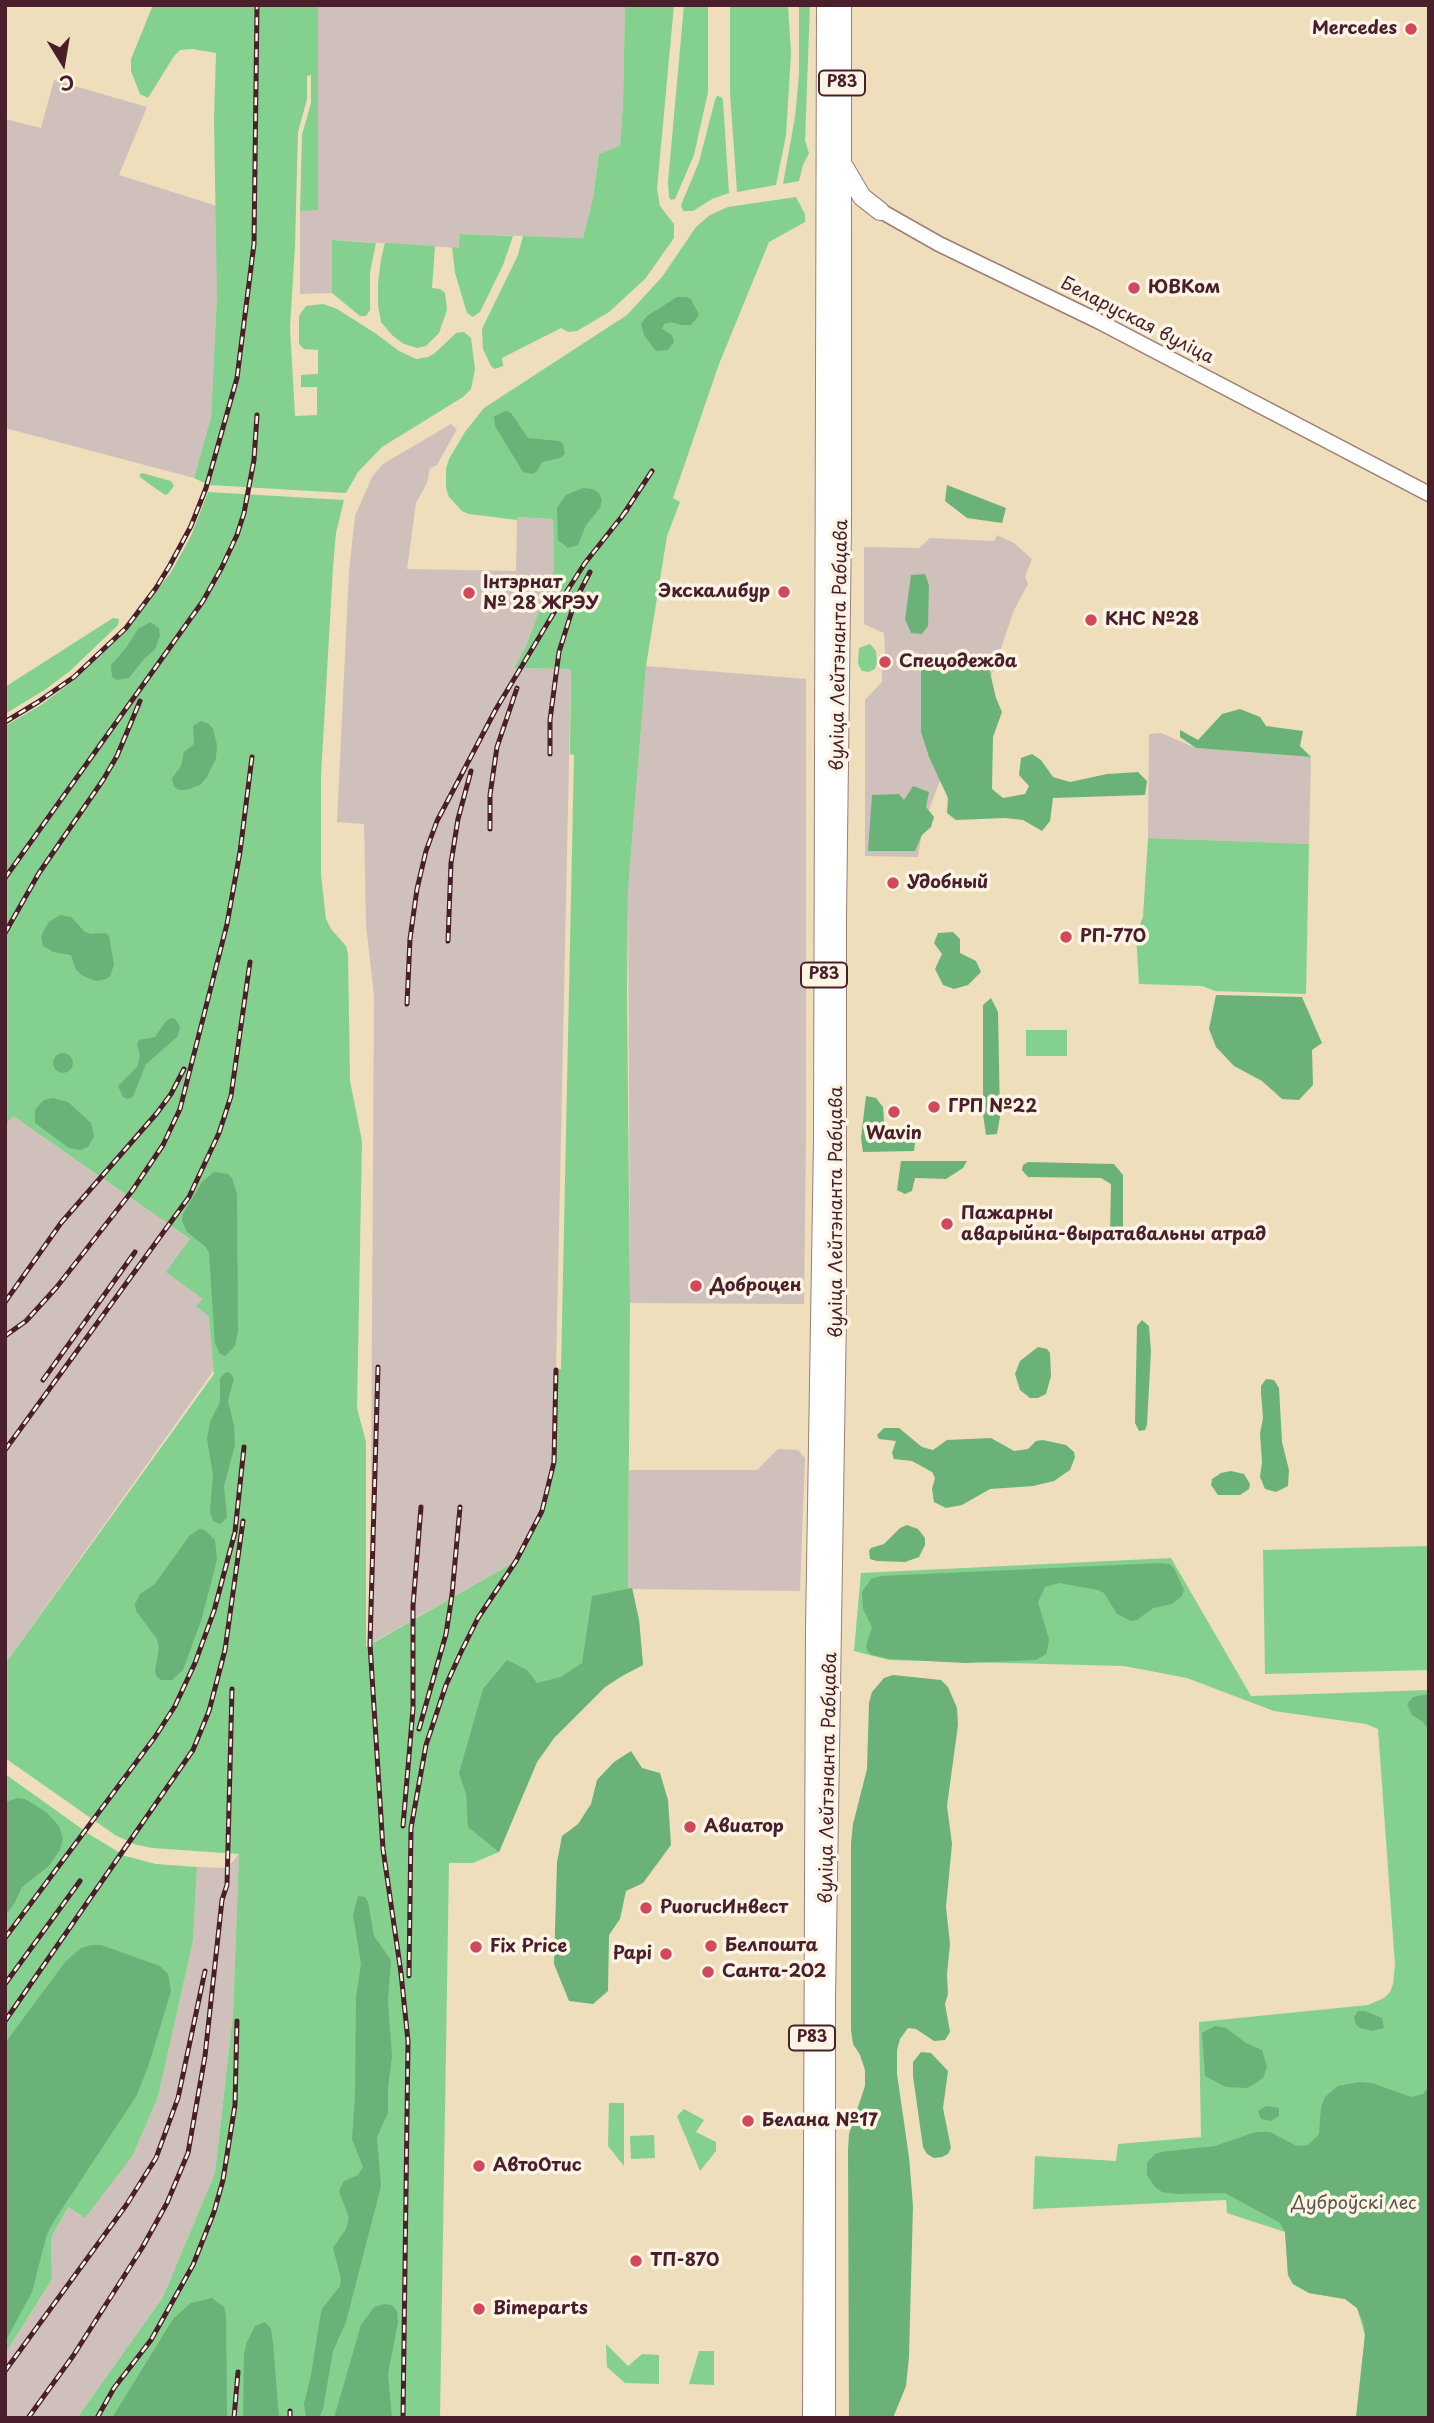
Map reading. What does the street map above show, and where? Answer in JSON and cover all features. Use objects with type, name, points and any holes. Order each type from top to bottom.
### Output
[{"type":"highway","name":"вуліца Лейтэнанта Рабцава","points":[[812,2418],[812,2016],[834,190],[827,5]]},
{"type":"highway","name":"вуліца Лейтэнанта Рабцава","points":[[826,2418],[826,1999],[837,1313],[837,918],[843,238],[834,190],[843,160],[842,5]]},
{"type":"highway","points":[[843,160],[862,198],[880,211]]},
{"type":"highway","points":[[843,238],[846,224],[855,214],[867,210],[880,211]]},
{"type":"main road","name":"Беларуская вуліца","points":[[834,190],[1100,322],[1429,494]]},
{"type":"shaded area","points":[[318,5],[625,5],[620,147],[599,154],[593,198],[583,238],[461,234],[459,248],[333,240],[332,293],[300,294],[300,211],[318,209]]},
{"type":"shaded area","points":[[54,80],[147,107],[119,175],[217,206],[217,296],[211,417],[194,478],[5,428],[5,119],[41,128]]},
{"type":"shaded area","points":[[451,424],[457,429],[437,465],[430,468],[427,483],[416,503],[407,569],[516,571],[517,517],[553,519],[554,571],[526,646],[514,668],[571,669],[554,1462],[542,1511],[516,1561],[370,1644],[374,996],[366,925],[364,824],[337,822],[349,571],[355,516],[372,477],[383,464]]},
{"type":"shaded area","points":[[997,535],[1014,543],[1032,559],[1025,577],[1028,584],[1014,610],[988,686],[978,682],[923,825],[918,857],[865,856],[865,700],[882,682],[879,655],[885,655],[884,633],[864,624],[864,547],[919,548],[930,538],[994,541]]},
{"type":"shaded area","points":[[646,666],[806,679],[804,1304],[630,1303],[628,891]]},
{"type":"shaded area","points":[[1161,733],[1196,748],[1311,757],[1309,844],[1148,838],[1149,734]]},
{"type":"shaded area","points":[[13,1116],[207,1251],[214,1370],[5,1664],[5,1126]]},
{"type":"shaded area","points":[[778,1449],[798,1450],[805,1458],[800,1591],[628,1589],[629,1470],[757,1470]]},
{"type":"shaded area","points":[[239,1854],[233,2014],[215,2173],[163,2297],[77,2418],[5,2418],[5,2354],[52,2279],[51,2238],[68,2207],[81,2216],[133,2155],[158,2097],[193,1941],[197,1867],[227,1868]]},
{"type":"green space","points":[[153,5],[318,5],[318,210],[300,211],[302,135],[311,103],[311,75],[307,76],[307,99],[298,132],[290,328],[295,416],[317,415],[317,387],[301,387],[301,375],[318,374],[318,350],[304,349],[299,344],[299,316],[306,306],[323,304],[337,309],[399,351],[416,359],[435,353],[456,333],[464,332],[471,338],[475,369],[471,389],[463,397],[382,447],[358,472],[346,493],[209,485],[194,478],[211,417],[217,296],[214,121],[216,53],[180,50],[148,98],[140,94],[131,71],[131,59]]},
{"type":"green space","points":[[625,5],[674,5],[657,189],[660,206],[674,224],[674,238],[645,279],[609,312],[577,331],[568,332],[561,328],[502,358],[503,366],[495,369],[483,349],[482,329],[518,255],[523,236],[583,238],[593,198],[599,154],[620,146]]},
{"type":"green space","points":[[684,5],[708,5],[708,92],[694,155],[675,199],[671,200],[668,182]]},
{"type":"green space","points":[[730,5],[788,5],[791,54],[786,135],[776,185],[737,192],[730,93]]},
{"type":"green space","points":[[799,5],[810,5],[805,141],[809,153],[799,181],[783,184],[795,117],[799,75]]},
{"type":"green space","points":[[717,96],[723,100],[729,193],[712,199],[693,211],[683,211],[681,205],[699,162]]},
{"type":"green space","points":[[796,197],[805,214],[805,222],[769,242],[719,364],[673,498],[680,502],[667,536],[646,666],[628,891],[627,992],[630,1303],[628,1588],[632,1588],[639,1620],[643,1665],[605,1687],[554,1738],[537,1762],[499,1852],[473,1863],[449,1863],[440,2418],[77,2418],[163,2297],[215,2173],[233,2014],[239,1854],[152,1848],[134,1844],[115,1835],[5,1758],[5,1664],[214,1374],[209,1316],[196,1306],[203,1299],[166,1272],[190,1239],[13,1116],[5,1126],[5,726],[41,705],[77,678],[130,627],[171,572],[191,536],[208,492],[344,500],[336,533],[333,567],[321,776],[321,875],[326,919],[346,946],[348,954],[350,1081],[362,1141],[357,1408],[366,1442],[366,1647],[516,1561],[542,1511],[554,1462],[556,1370],[561,1369],[574,755],[570,754],[571,669],[514,668],[526,646],[554,571],[553,519],[518,517],[517,520],[462,511],[449,497],[446,469],[465,432],[484,408],[627,315],[662,277],[696,227],[710,215],[728,207]]},
{"type":"green space","points":[[460,234],[513,236],[503,265],[480,312],[473,317],[467,313],[455,273],[452,247],[459,248]]},
{"type":"green space","points":[[332,240],[376,243],[370,272],[370,310],[366,316],[360,316],[332,293]]},
{"type":"green space","points":[[385,243],[435,246],[432,288],[445,293],[447,310],[439,333],[426,346],[417,348],[404,344],[381,322],[378,284]]},
{"type":"green space","points":[[677,297],[691,299],[699,315],[691,325],[671,322],[664,324],[662,329],[672,335],[674,342],[668,350],[656,351],[644,335],[641,324],[647,316]]},
{"type":"green space","points":[[506,411],[511,413],[528,438],[559,441],[563,444],[565,454],[560,458],[542,462],[533,474],[523,472],[495,426],[494,416]]},
{"type":"green space","points":[[142,473],[171,481],[174,486],[165,495],[141,478],[139,475]]},
{"type":"green space","points":[[947,485],[1006,508],[1002,523],[967,518],[945,501]]},
{"type":"green space","points":[[583,488],[599,493],[602,500],[600,508],[586,525],[578,545],[568,548],[558,540],[557,508],[566,495]]},
{"type":"green space","points":[[925,574],[929,585],[928,626],[922,634],[911,633],[905,619],[911,575]]},
{"type":"green space","points":[[113,618],[119,619],[118,625],[70,671],[5,714],[5,687]]},
{"type":"green space","points":[[150,622],[159,628],[160,636],[155,649],[129,678],[117,680],[112,677],[111,665],[138,629]]},
{"type":"green space","points":[[870,644],[876,651],[875,669],[862,671],[858,664],[859,648]]},
{"type":"green space","points":[[944,658],[989,668],[1002,712],[993,737],[992,789],[1003,798],[1025,794],[1029,786],[1019,775],[1021,758],[1032,754],[1041,760],[1053,777],[1070,782],[1107,774],[1138,772],[1147,781],[1145,795],[1053,798],[1050,821],[1042,831],[1023,820],[956,820],[947,813],[948,798],[921,732],[921,661]]},
{"type":"green space","points":[[1240,709],[1260,717],[1266,726],[1303,731],[1300,746],[1311,757],[1196,748],[1180,737],[1180,730],[1198,740],[1222,714]]},
{"type":"green space","points":[[201,721],[213,729],[217,745],[216,758],[200,785],[179,790],[174,787],[172,778],[181,766],[184,752],[194,744],[193,726]]},
{"type":"green space","points":[[913,786],[929,792],[926,807],[934,817],[931,827],[922,835],[915,851],[868,851],[872,795],[899,794],[904,800]]},
{"type":"green space","points":[[1148,838],[1309,844],[1306,994],[1215,991],[1202,986],[1139,984],[1136,934],[1143,917]]},
{"type":"green space","points":[[60,915],[71,917],[85,932],[106,933],[109,936],[114,965],[110,976],[96,981],[83,976],[76,970],[71,955],[53,952],[43,946],[41,937],[44,930],[49,922]]},
{"type":"green space","points":[[953,932],[960,939],[960,953],[976,961],[981,972],[968,985],[954,989],[943,985],[935,969],[942,954],[934,943],[938,933]]},
{"type":"green space","points":[[1216,995],[1302,997],[1322,1043],[1312,1050],[1313,1085],[1299,1100],[1282,1099],[1262,1081],[1234,1066],[1216,1047],[1209,1029]]},
{"type":"green space","points":[[991,998],[998,1012],[1000,1117],[997,1134],[986,1135],[983,1114],[983,1005]]},
{"type":"green space","points":[[171,1018],[180,1026],[178,1036],[146,1064],[133,1097],[123,1097],[118,1086],[137,1067],[140,1056],[137,1044],[139,1040],[155,1037]]},
{"type":"green space","points":[[1026,1030],[1067,1030],[1067,1056],[1026,1056]]},
{"type":"green space","points":[[63,1053],[70,1056],[73,1063],[70,1070],[63,1073],[56,1070],[53,1063],[56,1056]]},
{"type":"green space","points":[[866,1096],[876,1098],[883,1107],[885,1138],[915,1143],[914,1151],[863,1152],[861,1138]]},
{"type":"green space","points":[[53,1098],[68,1102],[91,1123],[94,1136],[88,1147],[81,1150],[69,1148],[35,1123],[35,1110],[44,1100]]},
{"type":"green space","points":[[901,1161],[967,1161],[963,1168],[946,1179],[915,1178],[912,1191],[905,1194],[897,1190]]},
{"type":"green space","points":[[1028,1162],[1114,1164],[1123,1175],[1123,1231],[1118,1239],[1113,1239],[1110,1235],[1111,1184],[1101,1178],[1028,1177],[1022,1170],[1023,1165]]},
{"type":"green space","points":[[214,1172],[228,1174],[237,1194],[238,1331],[235,1346],[225,1356],[220,1354],[215,1344],[209,1253],[206,1247],[187,1232],[182,1221],[183,1214],[202,1182]]},
{"type":"green space","points":[[1142,1320],[1149,1326],[1151,1351],[1147,1425],[1145,1430],[1139,1431],[1135,1423],[1137,1326]]},
{"type":"green space","points":[[1038,1347],[1047,1349],[1050,1353],[1051,1376],[1046,1394],[1030,1398],[1020,1390],[1015,1374],[1020,1361]]},
{"type":"green space","points":[[226,1372],[234,1379],[228,1401],[235,1445],[224,1486],[227,1518],[220,1524],[213,1521],[210,1512],[213,1475],[207,1439],[210,1422],[220,1402],[220,1378]]},
{"type":"green space","points":[[1266,1379],[1274,1380],[1279,1388],[1282,1442],[1289,1470],[1288,1486],[1276,1492],[1265,1489],[1260,1477],[1260,1434],[1263,1418],[1261,1386]]},
{"type":"green space","points":[[884,1428],[899,1428],[922,1447],[933,1450],[947,1440],[991,1438],[1014,1451],[1028,1449],[1036,1441],[1043,1440],[1066,1445],[1074,1452],[1075,1457],[1070,1470],[1054,1481],[1033,1486],[990,1489],[962,1505],[946,1508],[934,1502],[932,1489],[935,1478],[932,1472],[912,1461],[894,1459],[892,1453],[896,1441],[879,1439],[877,1435]]},
{"type":"green space","points":[[1231,1471],[1244,1474],[1250,1484],[1249,1489],[1240,1495],[1218,1495],[1211,1485],[1212,1479]]},
{"type":"green space","points":[[907,1525],[918,1529],[925,1538],[925,1545],[919,1557],[905,1562],[870,1559],[871,1548],[884,1544],[900,1528]]},
{"type":"green space","points":[[199,1529],[205,1530],[215,1540],[215,1568],[201,1621],[183,1670],[172,1680],[161,1680],[155,1671],[159,1648],[157,1639],[136,1611],[135,1604],[140,1594],[155,1584],[189,1536]]},
{"type":"green space","points":[[1429,1546],[1429,1670],[1265,1674],[1263,1550]]},
{"type":"green space","points":[[1171,1558],[1251,1696],[1429,1690],[1429,2418],[1356,2418],[1365,2335],[1357,2308],[1345,2299],[1309,2293],[1293,2284],[1288,2275],[1285,2232],[1227,2213],[1226,2200],[1033,2209],[1035,2156],[1116,2161],[1118,2144],[1201,2137],[1199,2022],[1368,2005],[1384,1998],[1390,1992],[1395,1965],[1378,1729],[1366,1724],[1274,1711],[1187,1678],[1124,1666],[889,1660],[854,1651],[861,1573]]},
{"type":"green space","points":[[1160,1563],[1174,1568],[1184,1590],[1182,1596],[1172,1604],[1153,1608],[1137,1620],[1131,1621],[1117,1614],[1104,1593],[1098,1590],[1059,1583],[1045,1587],[1038,1602],[1049,1639],[1046,1654],[1036,1660],[966,1663],[890,1659],[872,1655],[866,1646],[872,1627],[863,1609],[862,1592],[871,1579],[881,1576]]},
{"type":"green space","points":[[632,1588],[639,1620],[643,1665],[605,1687],[554,1738],[537,1762],[499,1852],[468,1827],[466,1794],[459,1773],[483,1689],[507,1660],[527,1670],[537,1683],[561,1677],[582,1663],[592,1596]]},
{"type":"green space","points":[[893,1675],[941,1680],[948,1687],[957,1708],[958,1725],[947,1806],[952,1844],[946,1907],[950,1944],[948,1994],[945,2004],[950,2032],[945,2040],[934,2041],[916,2029],[908,2028],[900,2039],[897,2050],[897,2074],[913,2206],[906,2386],[893,2418],[849,2418],[848,2150],[849,2134],[865,2086],[865,2070],[853,2044],[851,2030],[851,1843],[867,1769],[869,1703],[872,1692],[884,1678]]},
{"type":"green space","points":[[1429,1694],[1429,1731],[1423,1722],[1412,1715],[1407,1704],[1413,1697]]},
{"type":"green space","points":[[631,1751],[642,1768],[660,1773],[668,1800],[671,1845],[643,1883],[626,1891],[620,1919],[609,1935],[608,1991],[593,2004],[569,2001],[554,1964],[557,1862],[562,1836],[578,1824],[591,1804],[597,1780],[614,1762]]},
{"type":"green space","points":[[5,1774],[89,1834],[125,1856],[156,1864],[197,1867],[193,1941],[158,2097],[133,2155],[85,2218],[68,2207],[51,2238],[52,2279],[5,2354]]},
{"type":"green space","points":[[25,1799],[46,1812],[59,1826],[63,1838],[60,1850],[49,1866],[22,1887],[5,1916],[5,1802]]},
{"type":"green space","points":[[358,1896],[365,1897],[368,1902],[374,1936],[391,1960],[388,2000],[392,2057],[388,2113],[377,2137],[381,2186],[346,2322],[333,2351],[323,2409],[319,2418],[306,2418],[304,2404],[322,2309],[340,2286],[341,2279],[333,2248],[346,2229],[349,2218],[339,2191],[344,2181],[358,2175],[363,2167],[352,2139],[356,1998],[361,1964],[353,1915]]},
{"type":"green space","points":[[101,1945],[160,1966],[168,1974],[171,1991],[137,2095],[47,2234],[32,2292],[5,2342],[5,2043],[66,1961],[81,1948]]},
{"type":"green space","points":[[1358,2011],[1382,2018],[1384,2028],[1372,2031],[1360,2028],[1354,2017]]},
{"type":"green space","points":[[1215,2026],[1226,2028],[1246,2043],[1262,2050],[1267,2067],[1263,2078],[1247,2088],[1226,2087],[1205,2076],[1202,2033]]},
{"type":"green space","points":[[921,2052],[931,2053],[948,2071],[943,2108],[951,2148],[948,2154],[942,2157],[934,2158],[927,2154],[923,2147],[913,2076],[913,2062]]},
{"type":"green space","name":"Дуброўскі лес","points":[[1359,2082],[1372,2083],[1411,2097],[1423,2094],[1429,2087],[1429,2418],[1356,2418],[1365,2335],[1363,2322],[1357,2308],[1345,2299],[1309,2293],[1293,2284],[1288,2275],[1285,2232],[1280,2223],[1225,2193],[1162,2192],[1147,2175],[1147,2163],[1155,2154],[1215,2146],[1256,2132],[1270,2132],[1297,2146],[1308,2145],[1319,2134],[1321,2107],[1325,2097],[1338,2086]]},
{"type":"green space","points":[[609,2103],[624,2103],[624,2166],[608,2146]]},
{"type":"green space","points":[[1266,2106],[1279,2108],[1279,2116],[1271,2121],[1261,2119],[1258,2111]]},
{"type":"green space","points":[[684,2109],[704,2120],[696,2132],[716,2142],[716,2151],[700,2171],[677,2116]]},
{"type":"green space","points":[[654,2135],[655,2158],[631,2159],[630,2136]]},
{"type":"green space","points":[[212,2298],[224,2307],[226,2315],[227,2418],[112,2418],[173,2319],[191,2303]]},
{"type":"green space","points":[[392,2305],[397,2311],[398,2322],[388,2374],[392,2418],[334,2418],[361,2325],[374,2307]]},
{"type":"green space","points":[[265,2322],[271,2329],[279,2418],[243,2418],[244,2354],[255,2326]]},
{"type":"green space","points":[[606,2344],[628,2366],[642,2354],[659,2355],[659,2384],[625,2383],[607,2367]]},
{"type":"green space","points":[[699,2351],[714,2351],[714,2385],[689,2384]]},
{"type":"railway","points":[[5,722],[74,677],[126,628],[170,565],[191,526],[206,488],[237,378],[254,244],[257,5]]},
{"type":"railway","points":[[5,878],[203,601],[222,567],[244,513],[254,460],[257,415]]},
{"type":"railway","points":[[621,518],[652,471]]},
{"type":"railway","points":[[407,1004],[410,939],[417,889],[437,821],[496,709],[567,591],[585,563],[627,510]]},
{"type":"railway","points":[[550,754],[550,720],[559,652],[575,601],[590,572]]},
{"type":"railway","points":[[490,829],[490,795],[497,747],[517,688]]},
{"type":"railway","points":[[5,933],[39,873],[117,756],[140,701]]},
{"type":"railway","points":[[5,1336],[26,1321],[56,1288],[132,1191],[163,1145],[180,1109],[227,924],[240,852],[252,757]]},
{"type":"railway","points":[[448,941],[451,863],[458,819],[471,771]]},
{"type":"railway","points":[[5,1450],[189,1197],[219,1133],[231,1096],[250,962]]},
{"type":"railway","points":[[5,1302],[61,1223],[157,1113],[184,1069]]},
{"type":"railway","points":[[43,1380],[135,1252]]},
{"type":"railway","points":[[378,1367],[370,1644],[383,1849],[408,2041],[403,2418]]},
{"type":"railway","points":[[409,1976],[411,1828],[426,1745],[446,1685],[462,1650],[478,1618],[516,1561],[542,1511],[554,1462],[556,1370]]},
{"type":"railway","points":[[5,1938],[155,1737],[175,1706],[195,1663],[214,1611],[235,1532],[244,1447]]},
{"type":"railway","points":[[403,1826],[413,1709],[413,1606],[421,1507]]},
{"type":"railway","points":[[419,1729],[446,1634],[460,1507]]},
{"type":"railway","points":[[5,2021],[193,1750],[209,1711],[225,1650],[243,1521]]},
{"type":"railway","points":[[28,2418],[73,2356],[142,2248],[167,2203],[188,2153],[205,2056],[222,1900],[227,1885],[232,1689]]},
{"type":"railway","points":[[5,1984],[80,1881]]},
{"type":"railway","points":[[5,2371],[127,2204],[156,2158],[178,2098],[205,1971]]},
{"type":"railway","points":[[97,2418],[114,2388],[151,2340],[193,2265],[214,2212],[223,2180],[235,2105],[237,2021]]},
{"type":"railway","points":[[234,2418],[238,2372]]},
{"type":"railway","points":[[290,2411],[290,2418]]},
{"type":"place","name":"Mercedes","points":[[1411,29]]},
{"type":"place","name":"ЮВКом","points":[[1134,288]]},
{"type":"place","name":"Экскалибур","points":[[784,592]]},
{"type":"place","name":"Інтэрнат № 28 ЖРЭУ","points":[[469,593]]},
{"type":"place","name":"КНС №28","points":[[1091,620]]},
{"type":"place","name":"Спецодежда","points":[[885,662]]},
{"type":"place","name":"Удобный","points":[[893,883]]},
{"type":"place","name":"РП-770","points":[[1066,937]]},
{"type":"place","name":"ГРП №22","points":[[934,1107]]},
{"type":"place","name":"Wavin","points":[[894,1112]]},
{"type":"place","name":"Пажарны аварыйна-выратавальны атрад","points":[[947,1224]]},
{"type":"place","name":"Доброцен","points":[[696,1286]]},
{"type":"place","name":"Авиатор","points":[[690,1827]]},
{"type":"place","name":"РиогисИнвест","points":[[646,1908]]},
{"type":"place","name":"Белпошта","points":[[711,1946]]},
{"type":"place","name":"Fix Price","points":[[476,1947]]},
{"type":"place","name":"Papi","points":[[666,1954]]},
{"type":"place","name":"Санта-202","points":[[708,1972]]},
{"type":"place","name":"Белана №17","points":[[748,2121]]},
{"type":"place","name":"АвтоОтис","points":[[479,2166]]},
{"type":"place","name":"ТП-870","points":[[636,2261]]},
{"type":"place","name":"Bimeparts","points":[[479,2309]]}]
